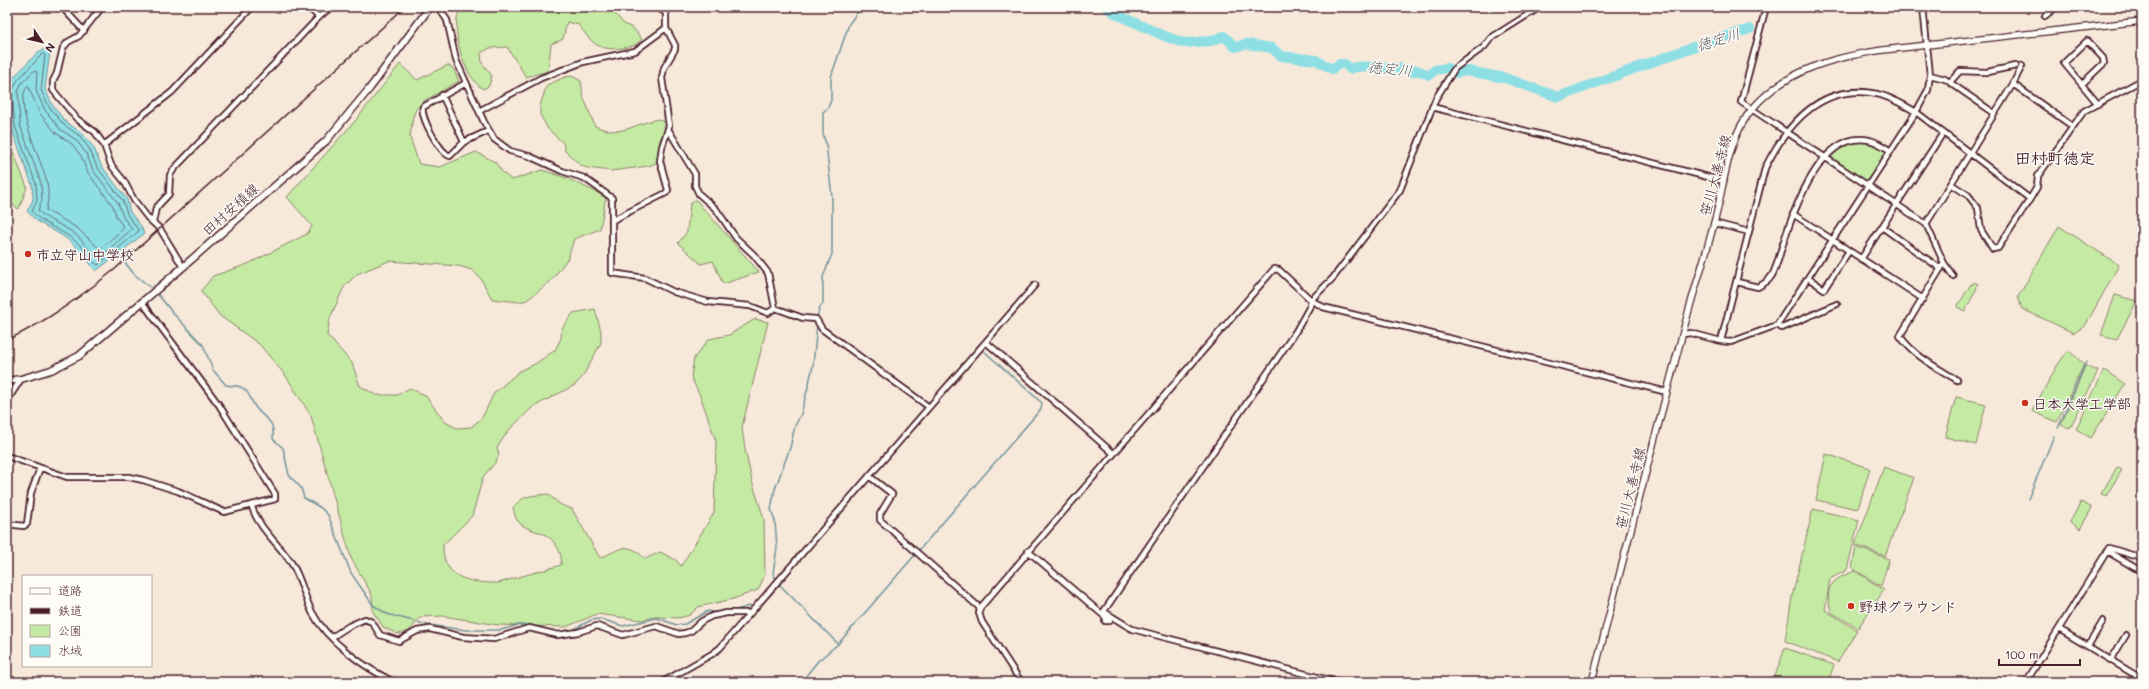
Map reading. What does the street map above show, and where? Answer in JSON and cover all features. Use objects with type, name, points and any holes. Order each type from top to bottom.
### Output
[{"type":"main road","name":"田村安積線","points":[[7,380],[21,379],[51,370],[79,356],[183,267],[326,140],[366,94],[430,7]]},
{"type":"street","points":[[62,7],[84,31]]},
{"type":"street","points":[[102,7],[84,31],[63,48],[57,73],[53,81],[53,90],[61,102],[77,119],[95,132],[104,145],[113,168],[124,181],[134,200],[160,229],[183,267]]},
{"type":"street","points":[[104,145],[172,92],[252,7]]},
{"type":"street","points":[[308,7],[319,17]]},
{"type":"street","points":[[153,222],[156,208],[169,194],[170,175],[174,169],[319,17],[332,7]]},
{"type":"street","points":[[438,7],[447,20],[456,60],[488,131],[494,139],[506,149],[529,156],[562,171],[584,178],[599,187],[612,198],[612,273],[645,278],[679,294],[714,304],[750,306],[768,313],[775,308]]},
{"type":"street","points":[[657,7],[666,13]]},
{"type":"street","points":[[670,7],[666,13],[666,28],[675,45],[675,49],[664,68],[662,78],[668,129],[695,174],[695,186],[699,194],[716,209],[736,238],[754,255],[768,273],[775,308]]},
{"type":"street","points":[[1104,613],[1296,331],[1310,306],[1311,300],[1320,293],[1333,278],[1400,190],[1432,107],[1445,83],[1458,65],[1484,47],[1491,38],[1540,7]]},
{"type":"street","points":[[1766,7],[1741,102],[1826,156],[1926,224],[1944,263],[1953,276]]},
{"type":"street","points":[[1683,334],[1691,333],[1721,341],[1731,342],[1777,325],[1891,151],[1928,90],[1930,74],[1923,7]]},
{"type":"street","points":[[2045,16],[2056,7]]},
{"type":"street","name":"笹川大善寺線","points":[[1592,682],[1667,392],[1714,223],[1735,137],[1752,109],[1776,87],[1814,65],[1858,53],[2142,21]]},
{"type":"street","points":[[479,111],[541,78],[583,62],[635,51],[666,28]]},
{"type":"street","points":[[2082,84],[2104,63],[2103,58],[2087,41],[2064,63],[2098,104]]},
{"type":"street","points":[[1950,82],[1960,71],[1987,72],[2016,66]]},
{"type":"street","points":[[1926,224],[2013,84],[2022,66]]},
{"type":"street","points":[[1930,74],[1950,82],[1994,113]]},
{"type":"street","points":[[1950,184],[1968,195],[1978,208],[1981,230],[1994,249],[1998,248],[2037,187],[2038,176],[2084,111],[2142,80]]},
{"type":"street","points":[[466,83],[425,105],[422,110],[435,141],[445,155],[449,156],[464,142],[488,131]]},
{"type":"street","points":[[2013,84],[2072,126]]},
{"type":"street","points":[[1721,341],[1765,168],[1775,147],[1786,131],[1812,108],[1829,98],[1852,92],[1877,94],[1916,112],[2030,199]]},
{"type":"street","points":[[442,95],[464,142]]},
{"type":"street","points":[[1432,107],[1724,181]]},
{"type":"street","points":[[613,220],[667,191],[660,161],[662,147],[668,129]]},
{"type":"street","points":[[1861,259],[1943,133]]},
{"type":"street","points":[[1737,282],[1758,287],[1771,278],[1793,214],[1801,196],[1826,156],[1840,145],[1862,140],[1877,143],[1891,151]]},
{"type":"street","points":[[1793,214],[1923,299]]},
{"type":"street","points":[[1714,223],[1749,232]]},
{"type":"street","points":[[1882,227],[1941,269]]},
{"type":"street","points":[[1808,278],[1824,289],[1849,251]]},
{"type":"street","points":[[1944,263],[1900,336],[1907,346],[1919,356],[1957,380]]},
{"type":"street","points":[[1021,682],[982,622],[979,613],[980,608],[1272,271],[1278,270],[1311,300],[1323,307],[1667,392]]},
{"type":"street","points":[[663,682],[715,652],[1035,285]]},
{"type":"street","points":[[7,456],[67,477],[128,477],[144,480],[178,491],[224,512],[274,500],[276,497],[275,494],[220,405],[142,302]]},
{"type":"street","points":[[1777,325],[1782,328],[1836,304]]},
{"type":"street","points":[[775,308],[799,317],[818,320],[822,329],[929,407]]},
{"type":"street","points":[[986,342],[1113,453]]},
{"type":"street","points":[[7,401],[21,379]]},
{"type":"street","points":[[7,524],[24,526],[27,524],[31,493],[40,468]]},
{"type":"street","points":[[869,476],[892,494],[880,514],[880,520],[980,608]]},
{"type":"street","points":[[252,506],[258,522],[292,564],[313,614],[332,637],[365,666],[394,682]]},
{"type":"street","points":[[2026,682],[2109,548],[2142,558]]},
{"type":"street","points":[[1028,551],[1104,613],[1132,629],[1337,682]]},
{"type":"street","points":[[2107,551],[2142,572]]},
{"type":"street","points":[[332,637],[349,626],[365,619],[372,622],[380,636],[395,641],[403,640],[418,631],[430,629],[463,637],[494,639],[529,628],[558,635],[578,632],[598,626],[623,635],[656,626],[679,634],[691,631],[702,621],[712,616],[727,612],[750,613]]},
{"type":"street","points":[[1104,613],[1110,621],[1105,621]]},
{"type":"street","points":[[2088,646],[2103,621]]},
{"type":"street","points":[[2059,629],[2140,678]]},
{"type":"street","points":[[2111,660],[2126,635]]},
{"type":"street","points":[[2136,682],[2140,678],[2142,672]]},
{"type":"green space","points":[[461,7],[612,7],[611,9],[624,24],[634,29],[642,39],[628,47],[614,49],[602,47],[592,41],[579,25],[567,22],[563,39],[551,44],[548,71],[526,77],[507,47],[490,48],[481,53],[482,63],[492,76],[489,86],[483,89],[469,74],[460,51],[457,39],[457,27]]},
{"type":"green space","points":[[400,64],[417,80],[448,65],[453,68],[459,81],[424,101],[416,109],[413,117],[410,137],[419,164],[440,167],[476,152],[495,162],[504,174],[512,180],[542,170],[567,178],[606,197],[600,229],[574,239],[568,258],[551,281],[527,300],[519,302],[492,299],[481,279],[472,270],[458,266],[389,261],[357,274],[344,287],[330,318],[327,335],[352,363],[360,386],[376,395],[397,395],[410,388],[425,395],[445,422],[457,428],[471,427],[482,418],[494,393],[521,370],[535,364],[555,350],[561,338],[562,328],[573,313],[595,309],[601,331],[601,343],[583,376],[575,385],[533,407],[508,431],[497,448],[499,455],[495,463],[483,477],[472,516],[443,545],[447,565],[460,577],[468,580],[498,583],[561,565],[560,552],[551,539],[546,535],[521,524],[516,519],[513,508],[520,500],[528,496],[548,494],[561,505],[572,509],[600,558],[619,549],[629,548],[639,553],[645,559],[660,552],[676,560],[681,566],[714,513],[716,441],[701,398],[691,377],[694,358],[709,339],[729,335],[755,319],[768,322],[742,427],[752,481],[764,519],[765,575],[758,590],[733,599],[698,607],[690,615],[679,618],[655,617],[641,620],[597,614],[566,627],[498,625],[443,616],[421,617],[409,631],[398,634],[384,628],[373,612],[372,595],[351,558],[311,416],[286,376],[259,344],[220,316],[201,291],[213,276],[248,264],[307,234],[312,226],[287,197],[355,121]]},
{"type":"green space","points":[[572,76],[581,81],[583,96],[595,126],[613,131],[627,129],[658,119],[663,122],[665,130],[660,140],[660,161],[649,166],[612,171],[587,168],[580,165],[565,151],[563,143],[548,129],[540,115],[540,105],[547,85],[565,77]]},
{"type":"green space","points":[[7,141],[9,141],[27,187],[19,209],[7,201]]},
{"type":"green space","points":[[1868,141],[1879,145],[1887,152],[1867,181],[1829,156],[1847,145]]},
{"type":"green space","points":[[696,200],[759,272],[723,284],[713,261],[701,264],[678,243],[687,232],[690,204]]},
{"type":"green space","points":[[2059,226],[2119,265],[2085,326],[2074,333],[2022,309],[2018,297]]},
{"type":"green space","points":[[1974,282],[1978,284],[1976,287],[1977,288],[1965,311],[1957,307],[1971,284],[1972,285]]},
{"type":"green space","points":[[2115,295],[2137,301],[2117,339],[2101,335]]},
{"type":"green space","points":[[2068,350],[2084,364],[2057,422],[2032,411],[2057,366]]},
{"type":"green space","points":[[2085,366],[2098,371],[2070,428],[2061,425]]},
{"type":"green space","points":[[2104,370],[2125,384],[2091,438],[2076,429]]},
{"type":"green space","points":[[1956,397],[1986,404],[1976,445],[1945,437]]},
{"type":"green space","points":[[1826,454],[1870,468],[1858,509],[1816,500]]},
{"type":"green space","points":[[1884,467],[1914,478],[1885,556],[1855,545]]},
{"type":"green space","points":[[2117,467],[2122,470],[2106,496],[2101,494]]},
{"type":"green space","points":[[2081,502],[2092,508],[2080,529],[2070,522]]},
{"type":"green space","points":[[1813,509],[1859,520],[1847,570],[1830,579],[1825,610],[1857,630],[1838,662],[1785,641],[1792,597]]},
{"type":"green space","points":[[1856,547],[1889,559],[1881,586],[1852,568]]},
{"type":"green space","name":"野球グラウンド","points":[[1855,571],[1884,590],[1858,628],[1831,612],[1828,596],[1831,585],[1835,581]]},
{"type":"green space","points":[[1785,648],[1834,665],[1828,682],[1773,682]]},
{"type":"water","points":[[45,49],[50,52],[45,89],[53,106],[66,122],[82,133],[94,148],[101,165],[127,199],[130,212],[141,226],[144,234],[96,271],[83,254],[71,243],[61,235],[41,224],[27,211],[33,200],[32,185],[11,127],[9,90],[13,78],[38,52]]},
{"type":"waterway","points":[[817,318],[819,309],[823,303],[823,277],[832,254],[832,197],[826,144],[823,134],[823,112],[828,108],[831,100],[831,77],[849,24],[861,7]]},
{"type":"waterway","name":"徳定川","points":[[1106,7],[1116,14],[1162,35],[1184,43],[1211,41],[1224,36],[1235,47],[1246,44],[1272,48],[1281,56],[1316,60],[1332,69],[1339,64],[1345,64],[1350,69],[1354,67],[1374,67],[1379,65],[1387,69],[1400,68],[1412,72],[1417,70],[1429,75],[1435,70],[1447,68],[1457,73],[1467,71],[1505,78],[1558,97],[1690,48],[1750,29]]},
{"type":"waterway","points":[[117,253],[135,275],[154,290]]},
{"type":"waterway","points":[[156,292],[172,312],[203,345],[213,370],[226,385],[244,389],[256,408],[269,421],[273,428],[273,439],[283,448],[289,475],[301,488],[304,498],[321,508],[328,515],[351,573],[373,605],[387,614],[428,625],[466,630],[501,630],[518,625],[531,625],[557,633]]},
{"type":"waterway","points":[[817,324],[813,366],[807,391],[801,414],[795,426],[790,448],[775,489],[771,509],[775,521],[777,548],[773,573],[777,582],[838,644]]},
{"type":"waterway","points":[[801,682],[818,661],[838,644],[1041,409],[1042,403],[985,352]]},
{"type":"waterway","points":[[2058,428],[2086,362]]},
{"type":"waterway","points":[[2028,499],[2054,436]]},
{"type":"waterway","points":[[732,611],[750,606],[758,609],[780,584]]},
{"type":"waterway","points":[[571,631],[591,620],[601,619],[623,626],[657,618],[677,625],[685,624],[708,611],[719,613]]},
{"type":"railway","points":[[7,340],[62,308],[114,270],[405,7]]},
{"type":"place","name":"市立守山中学校","points":[[28,254]]},
{"type":"place","name":"日本大学工学部","points":[[2025,403]]},
{"type":"place","name":"野球グラウンド","points":[[1851,606]]},
{"type":"district","name":"田村町徳定","points":[[2055,157]]}]
